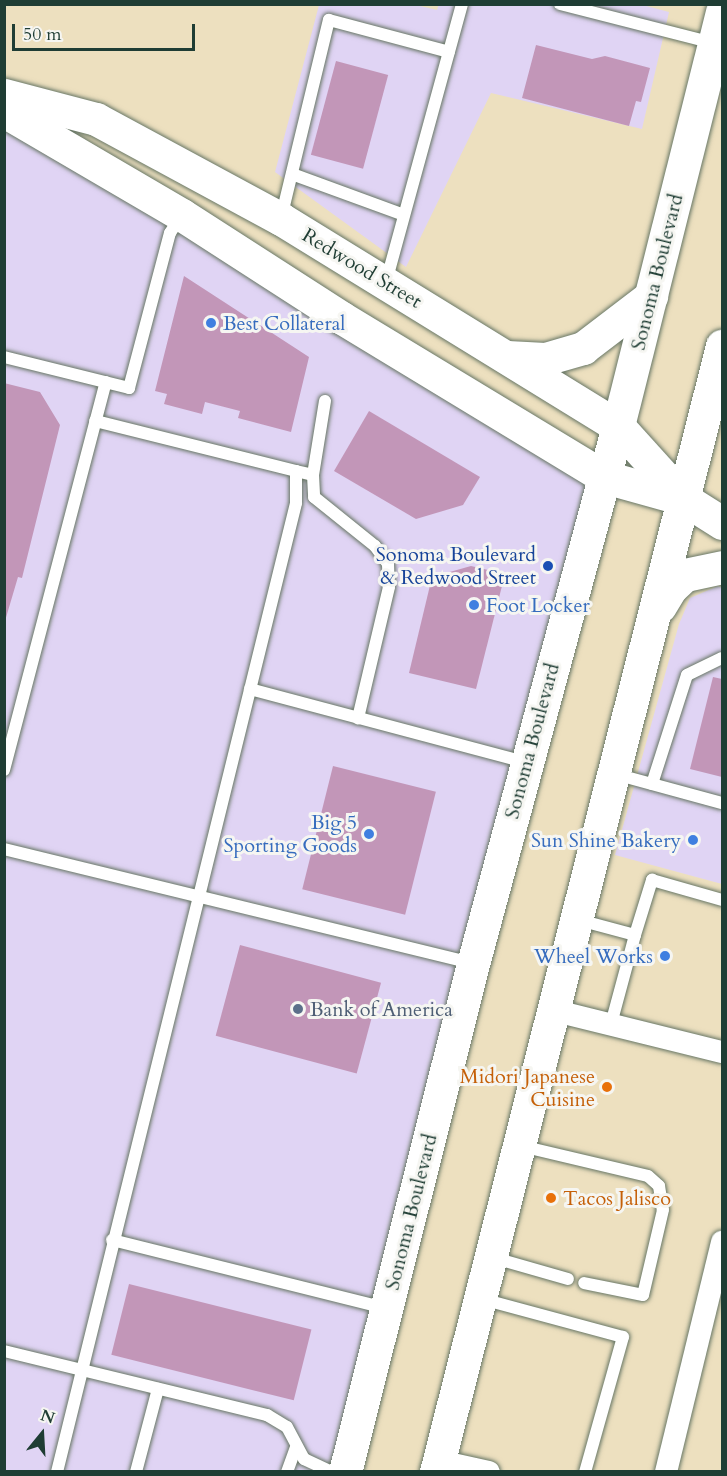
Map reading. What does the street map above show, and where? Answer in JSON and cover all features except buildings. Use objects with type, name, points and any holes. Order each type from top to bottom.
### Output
[{"type":"main road","name":"Sonoma Boulevard","points":[[345,1472],[473,964],[605,477],[723,12]]},
{"type":"main road","name":"Redwood Street","points":[[4,95],[96,118],[281,219],[618,426],[684,499]]},
{"type":"main road","name":"Redwood Street","points":[[4,111],[182,215],[342,318],[605,477],[684,499],[723,523]]},
{"type":"main road","points":[[507,357],[545,358],[583,348],[651,296]]},
{"type":"main road","points":[[437,1466],[556,1011],[723,346]]},
{"type":"main road","points":[[654,619],[671,588],[685,575],[723,567]]},
{"type":"street","points":[[556,1011],[723,1052]]},
{"type":"street","points":[[666,1472],[723,1242]]},
{"type":"street","points":[[437,1466],[489,1472]]},
{"type":"lane","points":[[386,283],[462,4]]},
{"type":"lane","points":[[560,4],[715,43]]},
{"type":"lane","points":[[281,219],[329,20],[449,52]]},
{"type":"lane","points":[[292,174],[404,215]]},
{"type":"lane","points":[[4,357],[129,388],[170,233],[182,215]]},
{"type":"lane","points":[[4,770],[106,382]]},
{"type":"lane","points":[[325,402],[313,475],[314,497],[375,546],[388,564],[390,587],[357,718]]},
{"type":"lane","points":[[95,422],[313,475]]},
{"type":"lane","points":[[57,1472],[112,1240],[199,899],[296,503],[296,471]]},
{"type":"lane","points":[[652,784],[687,675],[723,658]]},
{"type":"lane","points":[[250,689],[527,762]]},
{"type":"lane","points":[[615,774],[723,803]]},
{"type":"lane","points":[[4,849],[199,899],[473,964]]},
{"type":"lane","points":[[612,1024],[635,934],[652,880],[723,900]]},
{"type":"lane","points":[[579,920],[635,934]]},
{"type":"lane","points":[[520,1146],[648,1176],[659,1186],[663,1210],[643,1295],[584,1282]]},
{"type":"lane","points":[[112,1240],[386,1309]]},
{"type":"lane","points":[[491,1257],[568,1279]]},
{"type":"lane","points":[[481,1299],[623,1337],[585,1472]]},
{"type":"lane","points":[[4,1351],[267,1415],[287,1427],[304,1459],[332,1472]]},
{"type":"lane","points":[[136,1472],[158,1389]]},
{"type":"lane","points":[[287,1472],[296,1447]]},
{"type":"shaded area","points":[[439,4],[639,4],[669,12],[642,129],[491,93],[406,267],[275,172],[319,5],[416,5],[437,10]]},
{"type":"shaded area","points":[[5,111],[605,477],[344,1471],[5,1472]]},
{"type":"shaded area","points":[[718,586],[722,588],[722,884],[615,855],[679,624],[690,598]]},
{"type":"place","name":"Best Collateral","points":[[211,323]]},
{"type":"place","name":"Sonoma Boulevard & Redwood Street","points":[[548,566]]},
{"type":"place","name":"Foot Locker","points":[[474,605]]},
{"type":"place","name":"Big 5 Sporting Goods","points":[[369,834]]},
{"type":"place","name":"Sun Shine Bakery","points":[[693,840]]},
{"type":"place","name":"Wheel Works","points":[[665,956]]},
{"type":"place","name":"Bank of America","points":[[298,1009]]},
{"type":"place","name":"Midori Japanese Cuisine","points":[[607,1087]]},
{"type":"place","name":"Tacos Jalisco","points":[[551,1198]]}]
